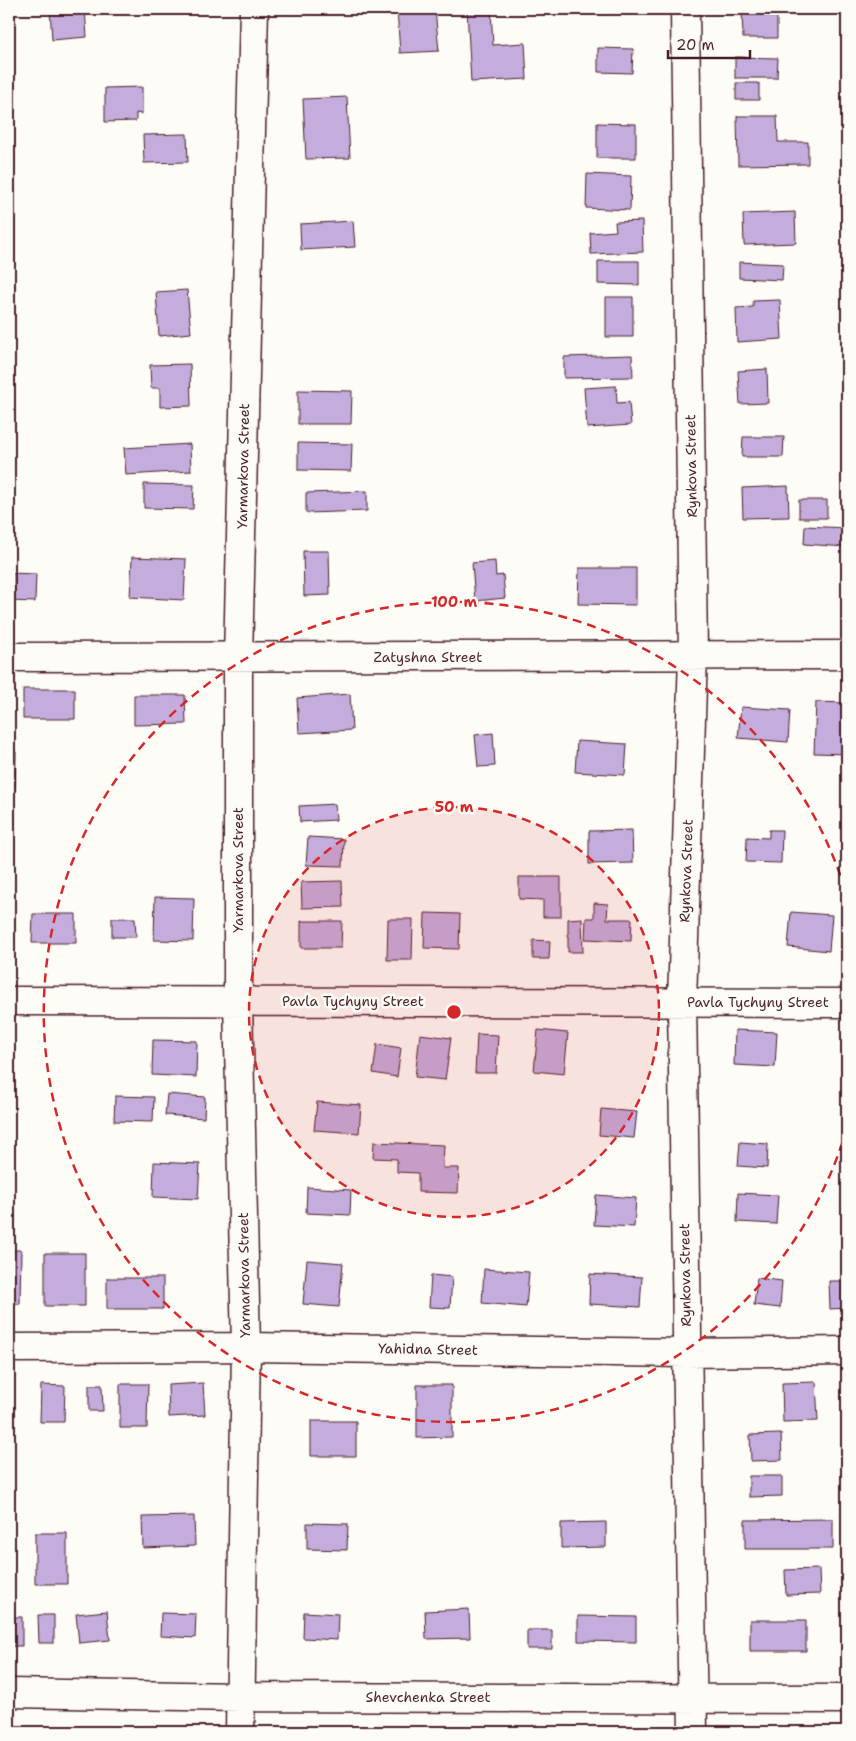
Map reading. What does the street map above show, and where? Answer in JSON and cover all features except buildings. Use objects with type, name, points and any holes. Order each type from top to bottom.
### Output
[{"type":"street","name":"Yarmarkova Street","points":[[240,1732],[246,1347],[238,1001],[238,658],[254,9]]},
{"type":"street","name":"Rynkova Street","points":[[685,9],[693,656],[682,1002],[693,1732]]},
{"type":"street","name":"Zatyshna Street","points":[[9,658],[847,656]]},
{"type":"street","name":"Pavla Tychyny Street","points":[[9,1001],[847,1003]]},
{"type":"street","name":"Yahidna Street","points":[[9,1348],[246,1347],[686,1353],[847,1351]]},
{"type":"street","name":"Shevchenka Street","points":[[9,1693],[240,1697],[847,1699]]}]
